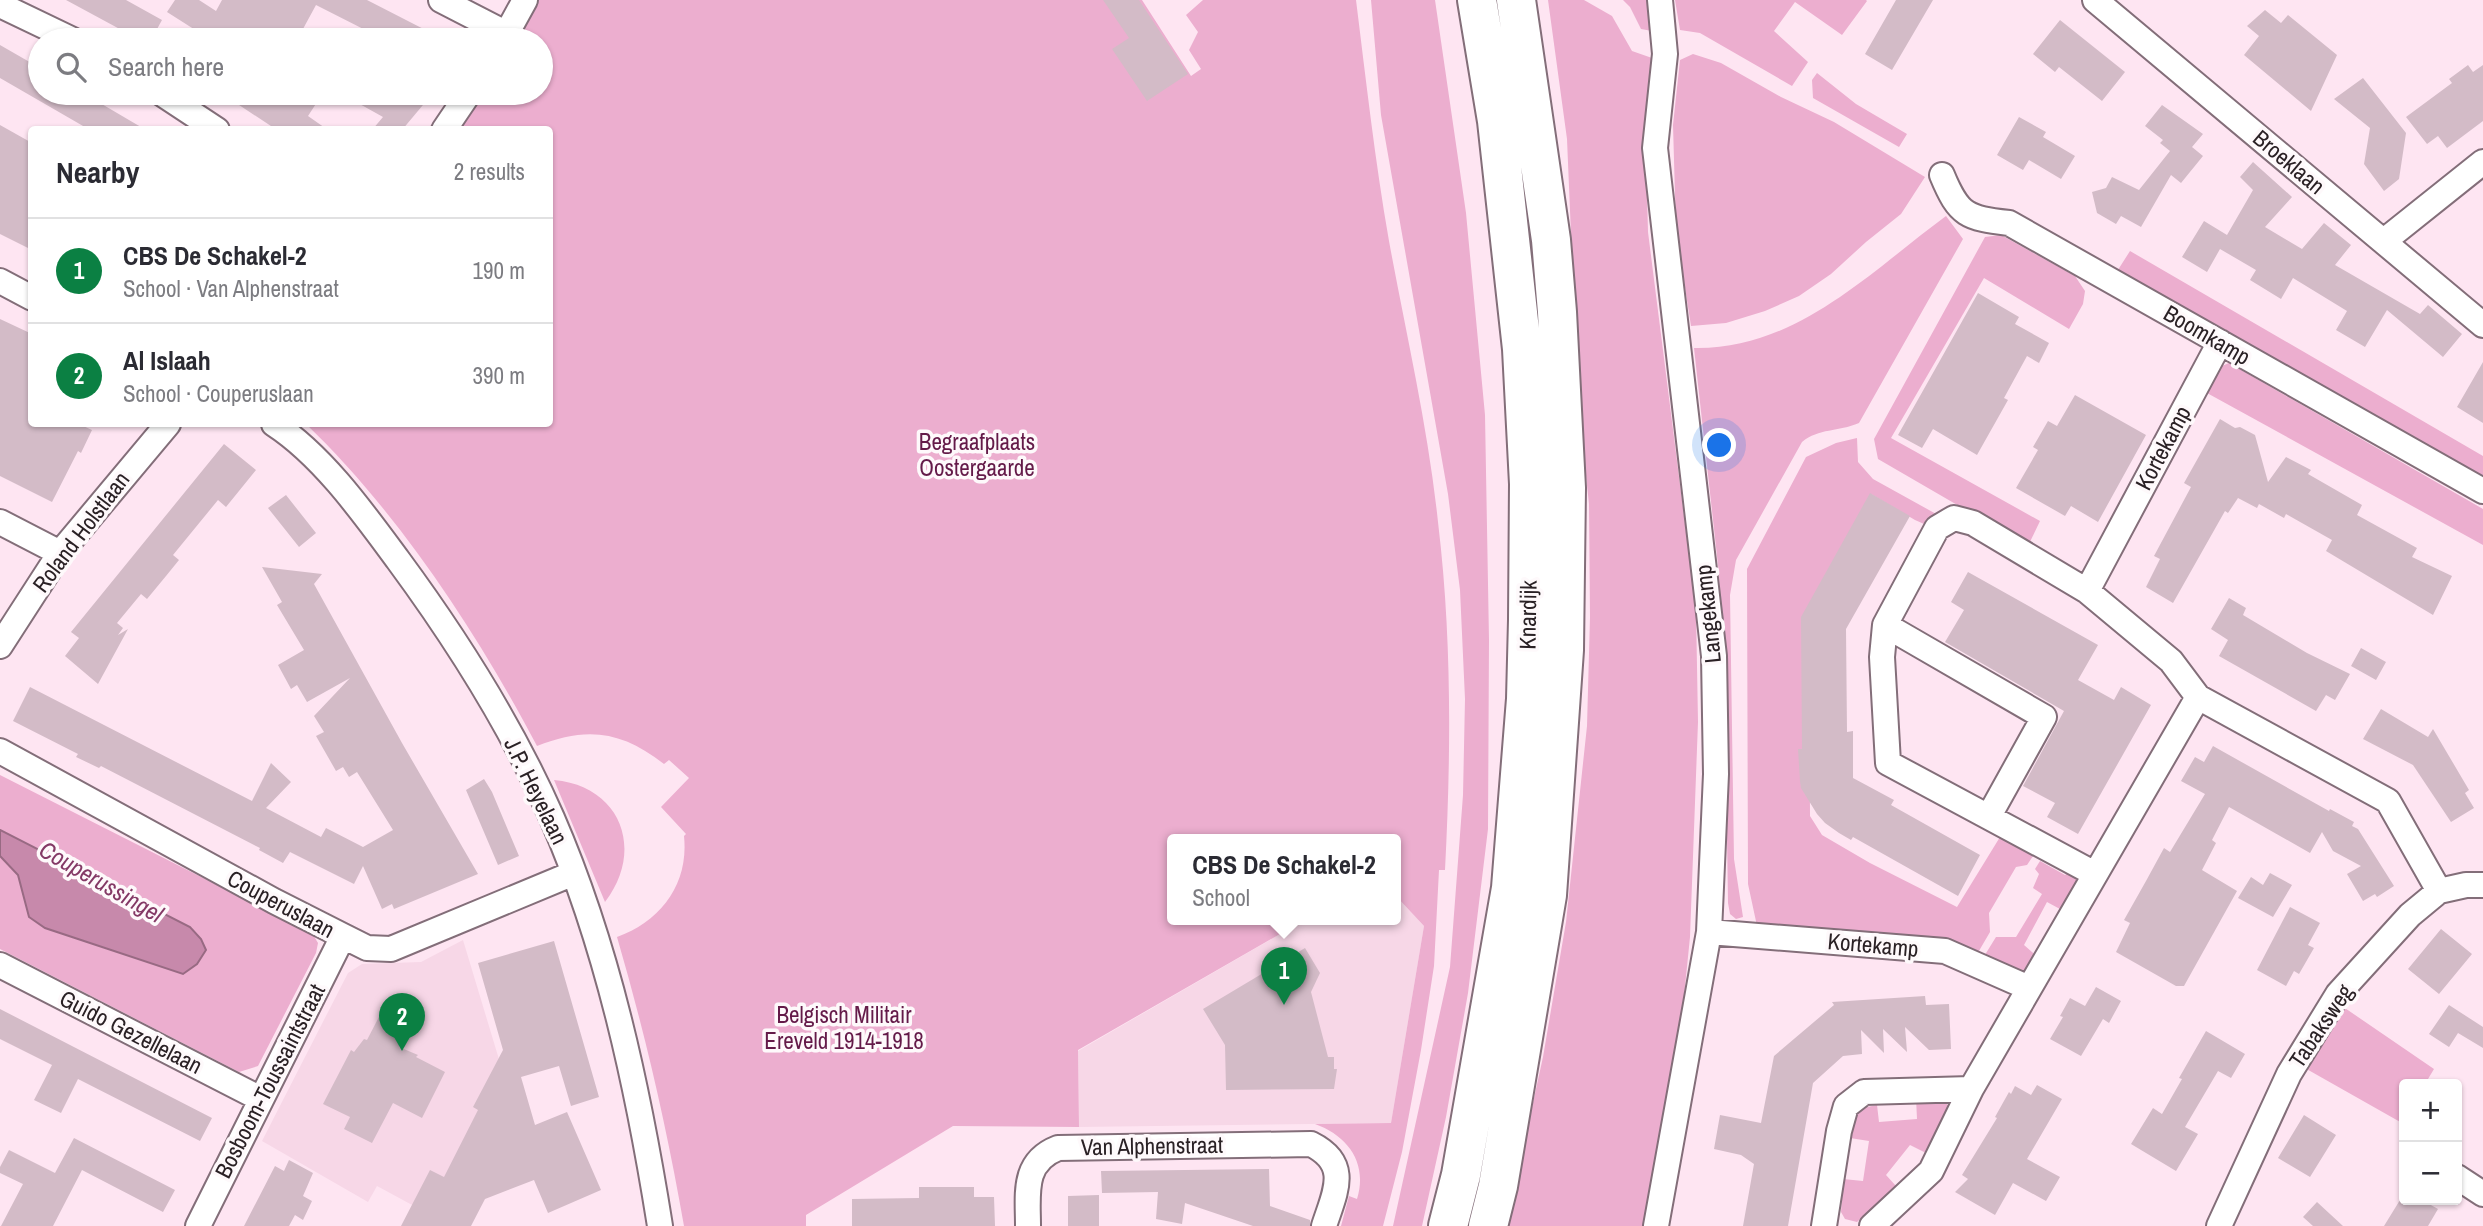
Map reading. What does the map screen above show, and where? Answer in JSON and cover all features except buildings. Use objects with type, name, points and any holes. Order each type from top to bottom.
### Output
[{"type":"main road","name":"Knardijk","points":[[1448,1226],[1461,1175],[1511,888],[1526,699],[1528,620],[1529,484],[1522,349],[1499,134],[1477,0]]},
{"type":"main road","name":"Knardijk","points":[[1488,1226],[1498,1186],[1547,895],[1564,650],[1566,488],[1552,240],[1516,0]]},
{"type":"street","points":[[441,0],[489,28]]},
{"type":"street","points":[[510,28],[525,0]]},
{"type":"street","name":"Langekamp","points":[[1656,1226],[1709,932],[1716,774],[1713,656],[1655,148],[1665,54],[1660,0]]},
{"type":"street","name":"Broeklaan","points":[[2095,0],[2483,325]]},
{"type":"street","points":[[0,5],[48,28]]},
{"type":"street","points":[[179,105],[211,126]]},
{"type":"street","points":[[447,126],[461,105]]},
{"type":"street","points":[[2384,241],[2483,162]]},
{"type":"street","name":"Boomkamp","points":[[1942,175],[1951,198],[1964,213],[1982,220],[2009,223],[2483,491]]},
{"type":"street","points":[[0,281],[28,296]]},
{"type":"street","name":"Kortekamp","points":[[2087,591],[2220,342]]},
{"type":"street","name":"Roland Holstlaan","points":[[0,646],[60,553],[165,427]]},
{"type":"street","name":"J.P. Heyelaan","points":[[278,427],[295,438],[313,456],[359,510],[423,595],[510,735],[552,817],[574,873],[612,993],[647,1142],[660,1226]]},
{"type":"street","points":[[2095,874],[1888,764],[1882,657],[1885,625],[1937,528],[1954,518],[1973,523],[2087,591],[2171,661],[2198,697],[2388,801],[2439,891],[2466,885],[2483,886]]},
{"type":"street","points":[[0,522],[60,553]]},
{"type":"street","points":[[1885,625],[2044,717],[1989,817]]},
{"type":"street","points":[[1872,1226],[1931,1171],[1971,1089],[2198,697]]},
{"type":"street","name":"Couperuslaan","points":[[0,751],[274,901],[367,948],[391,949],[574,873]]},
{"type":"street","name":"Tabaksweg","points":[[2219,1226],[2289,1074],[2338,994],[2410,915],[2439,891]]},
{"type":"street","name":"Kortekamp","points":[[1709,932],[1945,951],[2029,988]]},
{"type":"street","name":"Bosboom-Toussaintstraat","points":[[198,1226],[343,936]]},
{"type":"street","name":"Guido Gezellelaan","points":[[0,965],[261,1099]]},
{"type":"street","points":[[1824,1226],[1839,1131],[1846,1106],[1864,1092],[1971,1089]]},
{"type":"street","name":"Van Alphenstraat","points":[[1028,1226],[1029,1182],[1032,1170],[1046,1152],[1058,1148],[1311,1144],[1324,1150],[1333,1159],[1338,1182],[1324,1226]]},
{"type":"street","points":[[2462,1180],[2483,1194]]},
{"type":"shaded area","points":[[1401,901],[1424,926],[1391,1123],[1079,1127],[1078,1051],[1296,925],[1401,925]]},
{"type":"shaded area","points":[[463,940],[520,1129],[451,1226],[377,1186],[368,1202],[262,1141],[348,973],[362,964],[421,962]]},
{"type":"green space","name":"Begraafplaats Oostergaarde","points":[[535,0],[1142,0],[1191,76],[1201,69],[1189,50],[1198,32],[1186,15],[1203,0],[1356,0],[1384,211],[1434,486],[1443,566],[1449,696],[1445,870],[1439,870],[1434,966],[1402,1152],[1383,1226],[1341,1226],[1349,1196],[1357,1199],[1360,1174],[1346,1144],[1327,1129],[1315,1124],[1391,1123],[1424,926],[1401,901],[1401,834],[1167,834],[1167,925],[1296,925],[1078,1050],[1079,1127],[953,1126],[806,1215],[806,1226],[684,1226],[655,1081],[617,937],[633,930],[659,911],[677,885],[682,870],[686,834],[661,807],[689,778],[669,760],[664,764],[633,744],[604,735],[572,736],[537,746],[489,661],[434,576],[373,496],[309,427],[553,427],[553,126],[458,126],[475,105],[553,105],[553,28],[520,28]]},
{"type":"green space","points":[[1371,0],[1435,0],[1466,213],[1485,415],[1489,640],[1488,829],[1468,993],[1446,1117],[1422,1226],[1393,1226],[1450,967],[1463,795],[1465,699],[1460,590],[1448,494],[1381,115]]},
{"type":"green space","points":[[1548,0],[1584,0],[1612,16],[1632,51],[1652,58],[1645,117],[1648,232],[1696,611],[1698,722],[1690,937],[1677,1066],[1645,1226],[1506,1226],[1543,1057],[1566,922],[1587,726],[1589,504],[1578,401],[1567,139]]},
{"type":"green space","points":[[1623,0],[1649,0],[1652,31],[1641,29],[1630,7]]},
{"type":"green space","points":[[1675,0],[1867,1],[1842,35],[1795,2],[1774,31],[1808,62],[1792,86],[1700,33],[1680,30]]},
{"type":"green space","points":[[1693,54],[1721,63],[1781,97],[1834,122],[1925,177],[1901,214],[1831,274],[1799,296],[1765,311],[1726,323],[1691,326],[1676,230],[1673,125],[1680,60]]},
{"type":"green space","points":[[1817,73],[1856,104],[1907,134],[1899,147],[1813,98],[1812,80]]},
{"type":"green space","points":[[1946,216],[1963,239],[1859,423],[1815,434],[1802,442],[1736,560],[1730,595],[1734,859],[1743,917],[1736,919],[1730,914],[1728,903],[1725,708],[1719,574],[1694,348],[1731,345],[1766,336],[1799,322],[1860,283]]},
{"type":"green space","points":[[2001,235],[2075,276],[2085,291],[2083,304],[2069,329],[1984,278],[1891,438],[2040,521],[2028,546],[1878,459],[1874,439],[1985,237]]},
{"type":"green space","points":[[2130,251],[2483,456],[2483,480],[2116,273]]},
{"type":"green space","points":[[2229,363],[2483,509],[2483,545],[2207,393],[2222,366]]},
{"type":"green space","points":[[1857,438],[1858,462],[1873,479],[1938,515],[1931,527],[1871,494],[1809,623],[1810,816],[1822,835],[1870,863],[1957,907],[2000,837],[2033,856],[2027,865],[2016,867],[1989,913],[1990,932],[1976,956],[1757,926],[1748,884],[1747,569],[1806,457],[1836,443]]},
{"type":"green space","points":[[0,775],[312,933],[318,943],[316,953],[258,1066],[239,1072],[0,949],[0,856],[18,875],[29,917],[45,928],[183,974],[190,927],[0,830]]},
{"type":"green space","points":[[554,780],[577,785],[596,794],[610,808],[620,824],[624,842],[623,862],[617,882],[605,902]]},
{"type":"green space","points":[[2040,861],[2065,875],[2069,872],[2079,882],[2071,915],[2047,902],[2024,945],[2041,960],[2036,968],[2014,976],[1983,958],[1996,937],[2016,937],[2042,894],[2033,888],[2039,874],[2035,869]]},
{"type":"green space","points":[[2339,1004],[2434,1069],[2428,1079],[2399,1079],[2399,1121],[2303,1067]]},
{"type":"green space","points":[[1916,1098],[1943,1099],[1950,1108],[1926,1153],[1910,1145],[1886,1175],[1896,1186],[1857,1222],[1845,1219],[1841,1212],[1843,1179],[1863,1181],[1869,1141],[1850,1138],[1855,1116],[1862,1108],[1877,1105],[1879,1122],[1917,1119]]},
{"type":"water","name":"Couperussingel","points":[[0,830],[190,927],[201,939],[206,950],[197,964],[183,974],[45,928],[29,917],[18,875],[0,856]]},
{"type":"place","name":"CBS De Schakel-2","points":[[1284,1005]]},
{"type":"place","name":"Al Islaah","points":[[402,1051]]},
{"type":"park label","name":"Belgisch Militair Ereveld 1914-1918","points":[[844,1028]]}]
